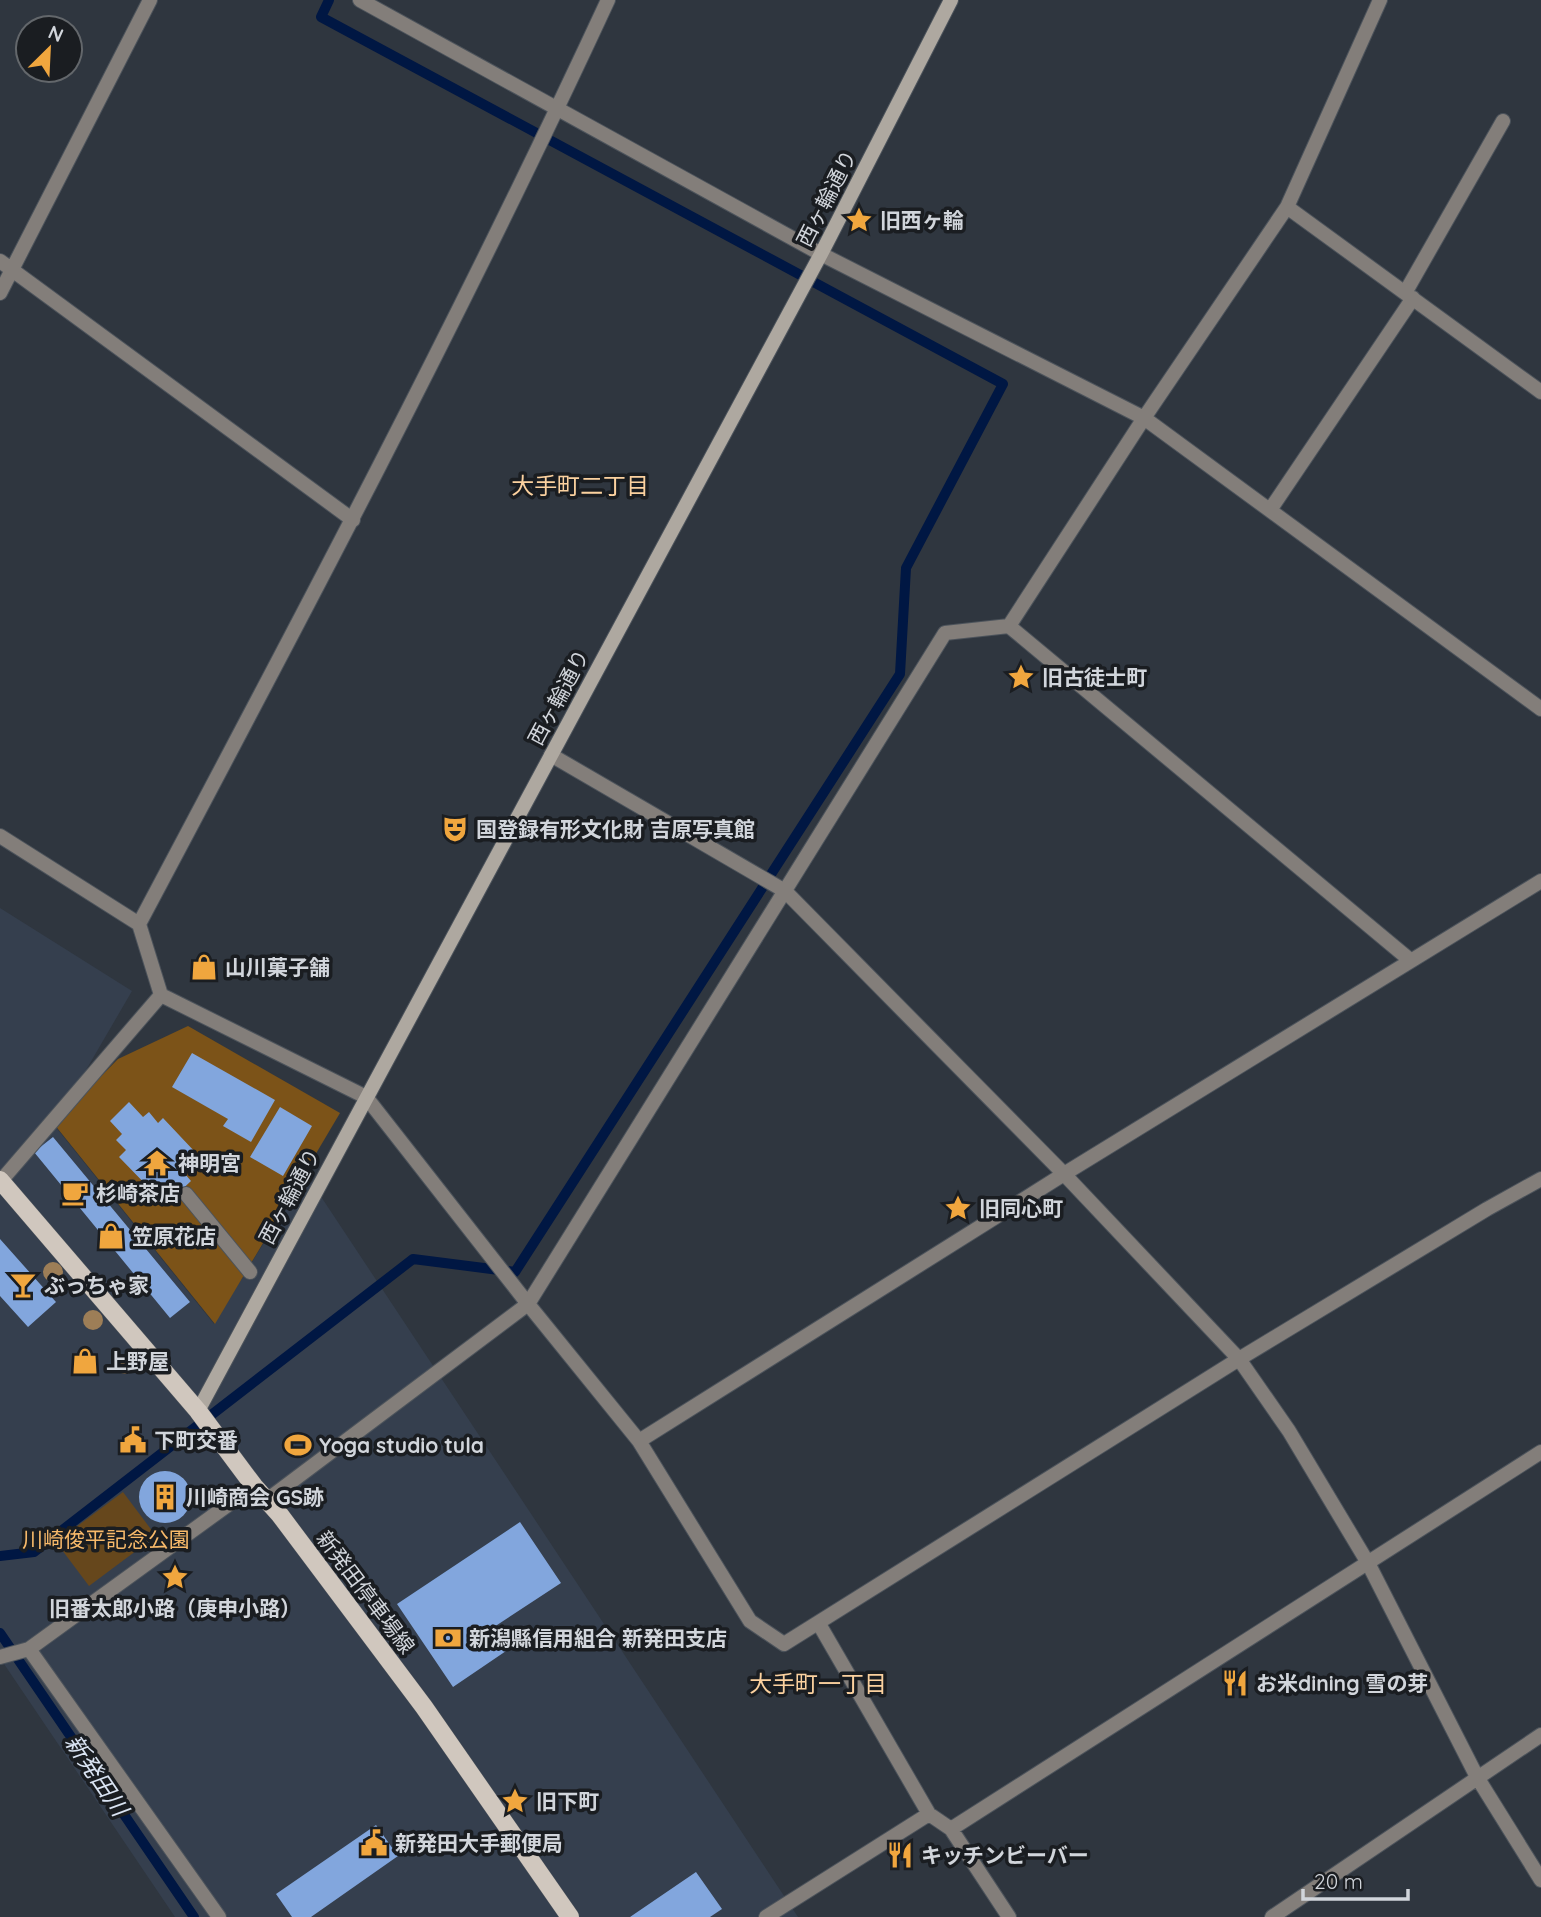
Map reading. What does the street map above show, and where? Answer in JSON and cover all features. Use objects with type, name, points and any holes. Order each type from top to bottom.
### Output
[{"type":"main road","name":"新発田停車場線","points":[[0,1181],[198,1411],[267,1500],[424,1707],[570,1917]]},
{"type":"street","points":[[0,293],[6,265],[150,0]]},
{"type":"street","points":[[360,0],[821,254],[1144,418],[1541,709]]},
{"type":"street","points":[[139,924],[353,520],[557,110],[608,0]]},
{"type":"street","name":"西ヶ輪通り","points":[[198,1411],[821,254],[951,0]]},
{"type":"street","points":[[1009,626],[1144,418],[1287,207],[1380,0]]},
{"type":"street","points":[[1270,510],[1409,296],[1503,121]]},
{"type":"street","points":[[1287,207],[1541,392]]},
{"type":"street","points":[[6,265],[353,520]]},
{"type":"street","points":[[267,1500],[528,1304],[945,633],[1009,626],[1410,960]]},
{"type":"street","points":[[551,755],[785,891],[1064,1174],[1239,1359],[1289,1431],[1368,1563],[1477,1777],[1541,1880]]},
{"type":"street","points":[[0,836],[139,924],[162,995],[366,1097],[639,1441],[750,1621],[785,1644],[1239,1359],[1541,1179]]},
{"type":"street","points":[[639,1441],[1064,1174],[1541,881]]},
{"type":"street","points":[[0,1181],[162,995]]},
{"type":"street","points":[[186,1194],[250,1272]]},
{"type":"street","points":[[951,1829],[1541,1452]]},
{"type":"street","points":[[0,1657],[29,1649],[254,1486]]},
{"type":"street","points":[[819,1624],[929,1814],[951,1829],[1009,1917]]},
{"type":"street","points":[[29,1649],[219,1917]]},
{"type":"street","points":[[1272,1917],[1541,1735]]},
{"type":"street","points":[[766,1917],[929,1814]]},
{"type":"shaded area","points":[[0,908],[132,991],[54,1125],[214,1324],[306,1174],[798,1917],[175,1917],[0,1658]]},
{"type":"shaded area","points":[[188,1026],[340,1113],[215,1324],[54,1124],[118,1059]]},
{"type":"green space","name":"川崎俊平記念公園","points":[[123,1492],[156,1536],[89,1586],[56,1542]]},
{"type":"building","points":[[192,1053],[275,1100],[251,1142],[223,1126],[228,1119],[172,1087]]},
{"type":"building","points":[[129,1102],[143,1117],[149,1112],[158,1123],[163,1118],[196,1153],[180,1168],[191,1181],[172,1199],[161,1187],[154,1193],[119,1157],[126,1150],[116,1140],[122,1134],[110,1121]]},
{"type":"building","points":[[280,1107],[312,1126],[283,1176],[250,1157]]},
{"type":"building","points":[[53,1137],[190,1302],[170,1318],[34,1152]]},
{"type":"building","points":[[0,1239],[56,1302],[28,1327],[0,1296]]},
{"type":"building","name":"川崎商会 GS跡","points":[[165,1471],[175,1473],[183,1479],[189,1487],[189,1507],[183,1515],[175,1521],[165,1523],[155,1521],[147,1515],[141,1507],[139,1497],[141,1487],[147,1479],[155,1473]]},
{"type":"building","points":[[520,1522],[561,1583],[494,1627],[509,1649],[453,1687],[397,1604]]},
{"type":"building","points":[[376,1825],[398,1856],[311,1917],[292,1917],[276,1894]]},
{"type":"building","points":[[696,1872],[722,1909],[710,1917],[630,1917]]},
{"type":"waterway","points":[[0,1556],[34,1552],[413,1259],[515,1272],[900,674],[906,568],[1003,384],[321,17],[329,0]]},
{"type":"waterway","name":"新発田川","points":[[0,1633],[194,1917]]},
{"type":"place","name":"旧西ヶ輪","points":[[859,220]]},
{"type":"place","name":"旧古徒士町","points":[[1021,677]]},
{"type":"place","name":"国登録有形文化財 吉原写真館","points":[[455,829]]},
{"type":"place","name":"山川菓子舗","points":[[204,967]]},
{"type":"place","name":"神明宮","points":[[157,1163]]},
{"type":"place","name":"杉崎茶店","points":[[75,1193]]},
{"type":"place","name":"旧同心町","points":[[958,1208]]},
{"type":"place","name":"笠原花店","points":[[111,1236]]},
{"type":"place","name":"ぶっちゃ家","points":[[23,1285]]},
{"type":"place","name":"上野屋","points":[[85,1361]]},
{"type":"place","name":"下町交番","points":[[133,1440]]},
{"type":"place","name":"Yoga studio tula","points":[[298,1445]]},
{"type":"place","name":"川崎商会 GS跡","points":[[165,1497]]},
{"type":"place","name":"旧番太郎小路（庚申小路）","points":[[175,1577]]},
{"type":"place","name":"新潟縣信用組合 新発田支店","points":[[448,1638]]},
{"type":"place","name":"お米dining 雪の芽","points":[[1235,1683]]},
{"type":"place","name":"旧下町","points":[[515,1801]]},
{"type":"place","name":"新発田大手郵便局","points":[[374,1843]]},
{"type":"place","name":"キッチンビーバー","points":[[900,1855]]},
{"type":"district","name":"大手町二丁目","points":[[580,485]]},
{"type":"district","name":"大手町一丁目","points":[[818,1683]]}]
